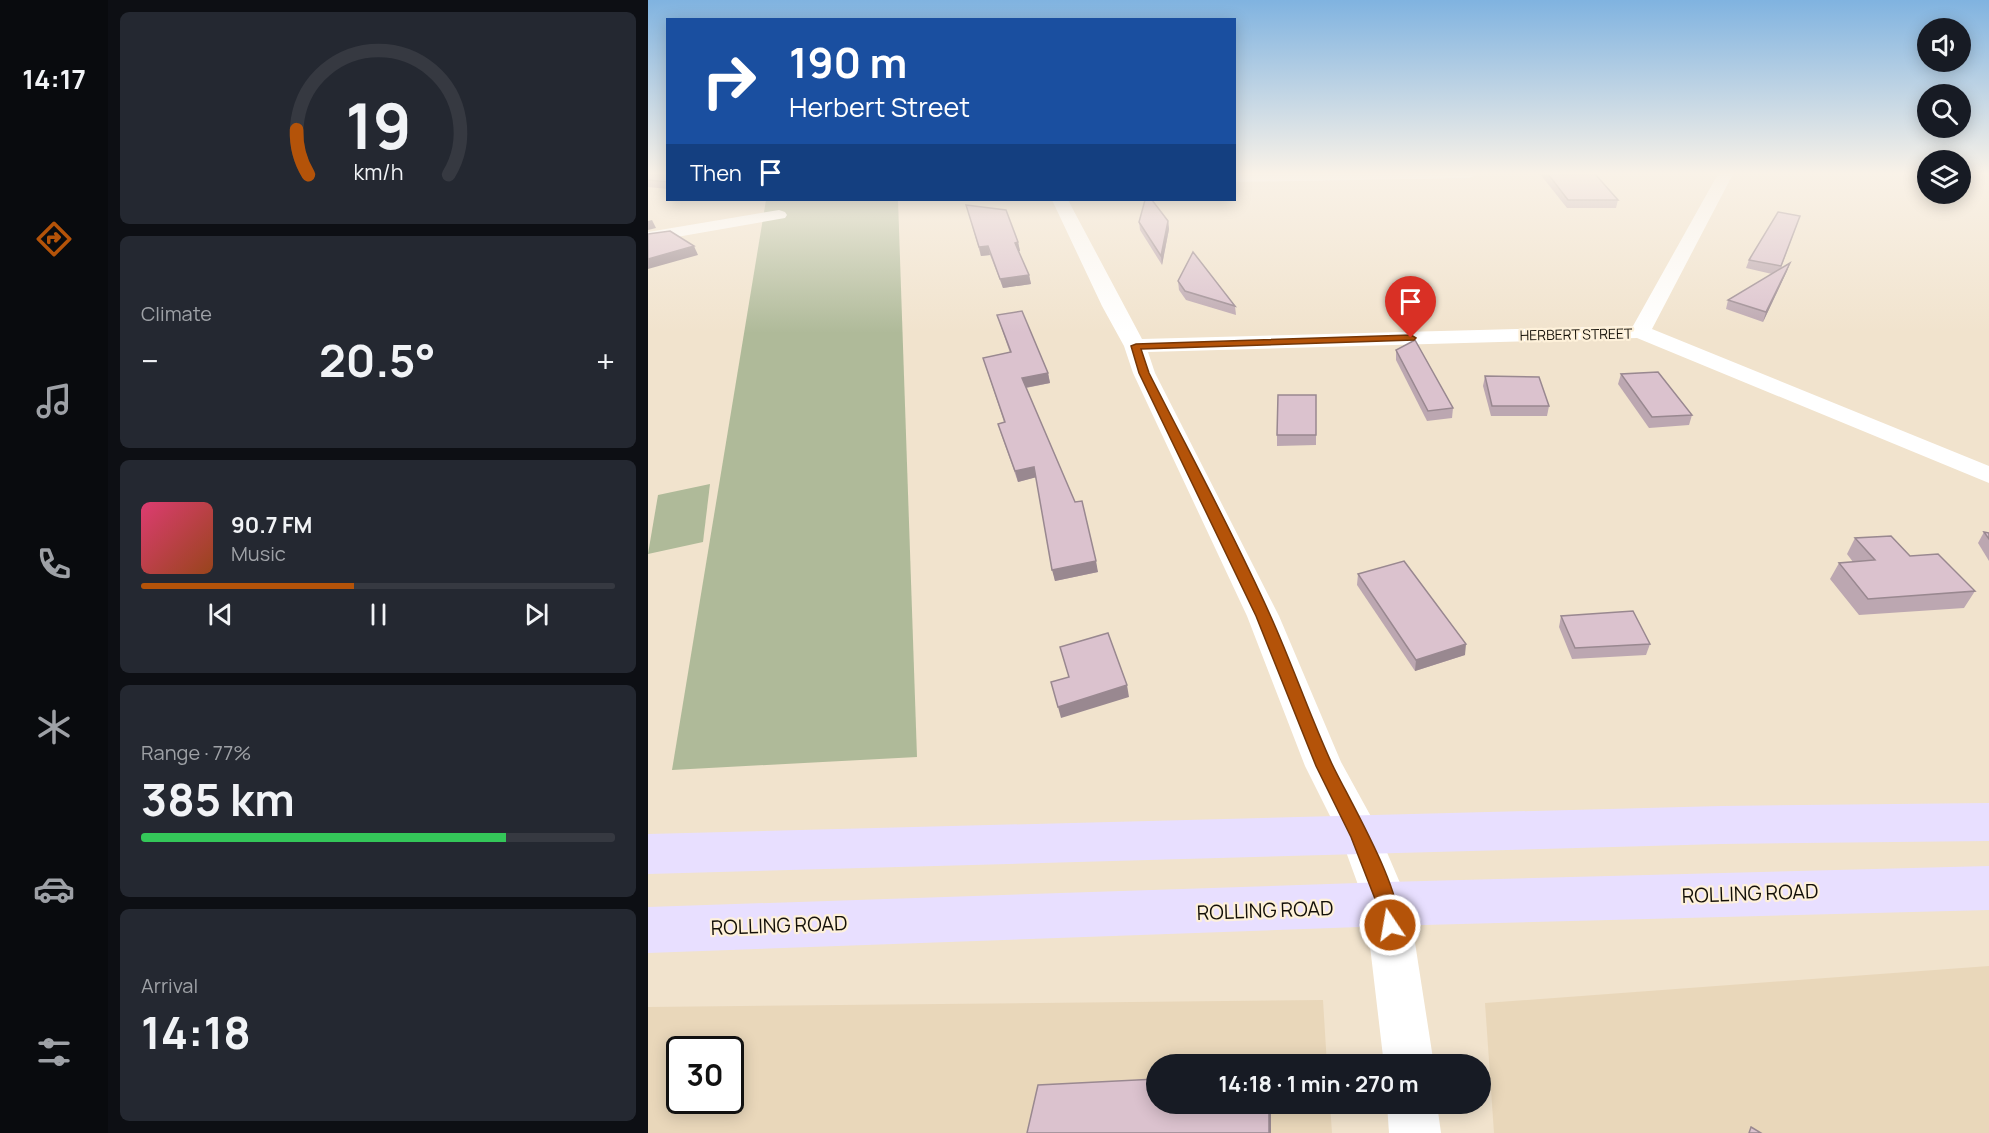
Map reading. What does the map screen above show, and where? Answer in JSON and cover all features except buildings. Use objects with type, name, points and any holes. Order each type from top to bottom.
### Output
[{"type":"main road","points":[[648,854],[1721,825],[1989,822]]},
{"type":"main road","name":"ROLLING ROAD","points":[[648,930],[1387,904],[1989,888]]},
{"type":"street","points":[[648,237],[705,227]]},
{"type":"street","points":[[1073,227],[1112,306],[1136,346],[1144,373],[1263,616],[1324,766],[1360,835],[1387,904],[1407,1054]]},
{"type":"street","points":[[1640,332],[1697,227]]},
{"type":"street","name":"HERBERT STREET","points":[[1136,346],[1640,332],[1989,476]]},
{"type":"street","points":[[1413,1114],[1415,1133]]},
{"type":"shaded area","points":[[1989,966],[1989,1133],[1494,1133],[1491,1054],[1489,1054],[1485,1003]]},
{"type":"shaded area","points":[[1323,1000],[1326,1054],[1146,1054],[1146,1114],[1331,1114],[1332,1133],[648,1133],[648,1007]]},
{"type":"green space","points":[[762,227],[899,227],[917,757],[672,770]]},
{"type":"green space","points":[[710,484],[703,542],[648,554],[658,495]]},
{"type":"route","points":[[1390,925],[1387,904],[1360,835],[1324,766],[1263,616],[1144,373],[1136,346],[1411,338]]}]
